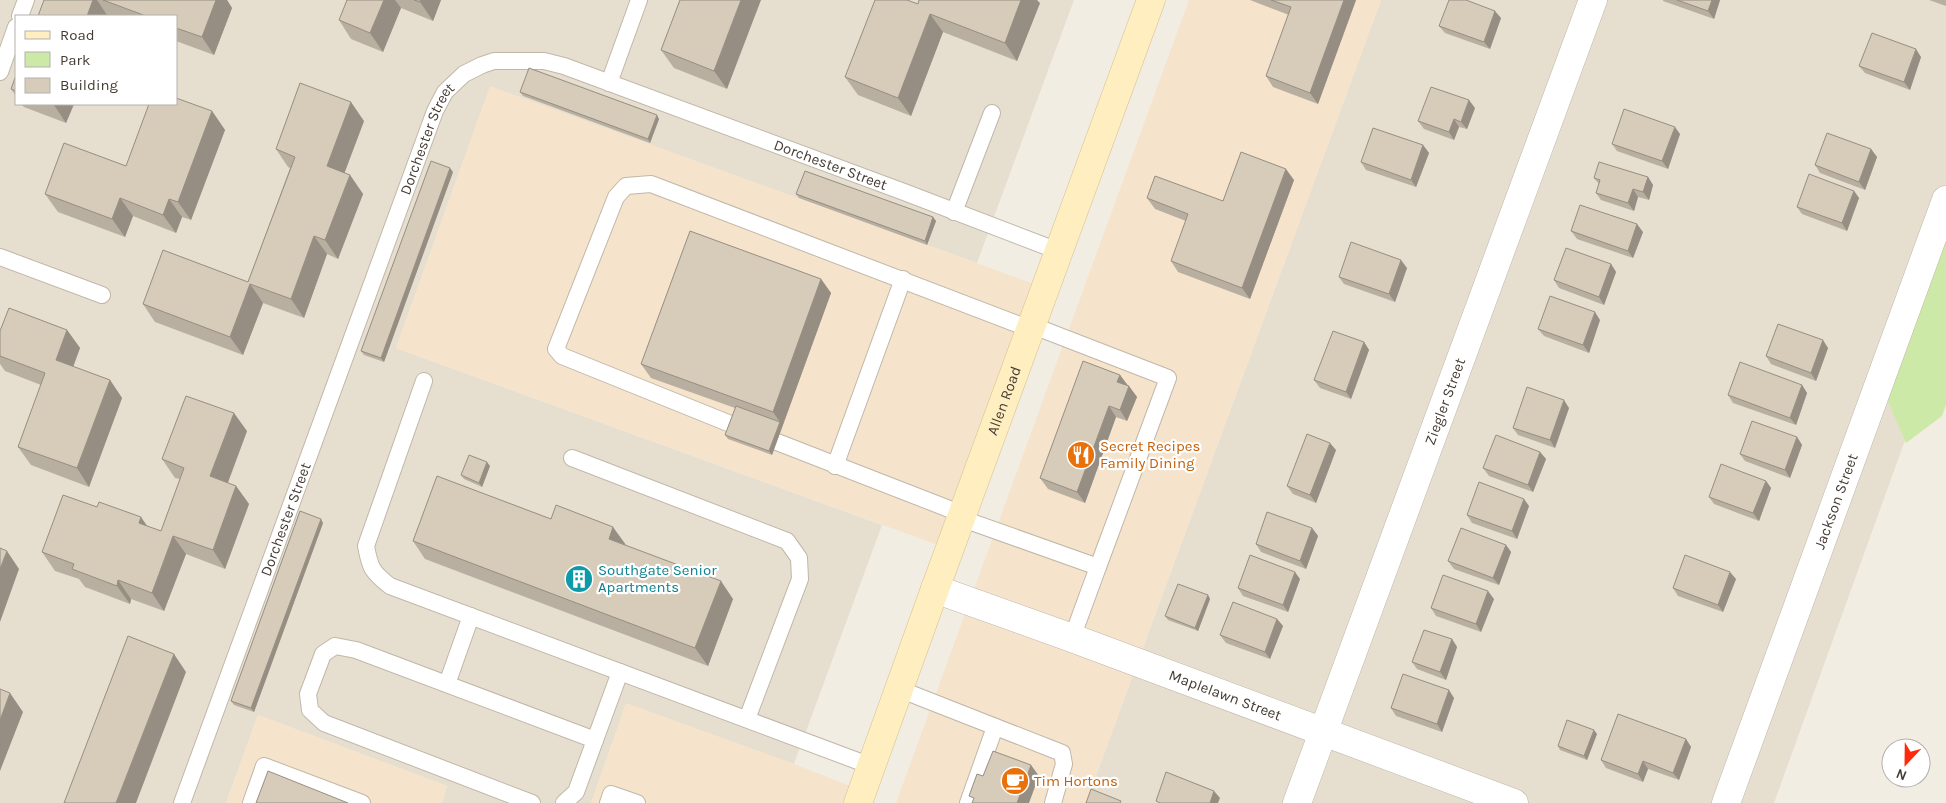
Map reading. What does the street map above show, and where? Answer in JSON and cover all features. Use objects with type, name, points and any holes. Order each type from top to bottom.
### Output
[{"type":"main road","name":"Allen Road","points":[[858,803],[961,516],[1151,0]]},
{"type":"street","name":"Ziegler Street","points":[[1297,803],[1593,0]]},
{"type":"street","name":"Jackson Street","points":[[1726,803],[1946,200]]},
{"type":"street","name":"Maplelawn Street","points":[[935,589],[1072,638],[1514,803]]},
{"type":"lane","points":[[20,15],[26,0]]},
{"type":"lane","points":[[609,82],[639,0]]},
{"type":"lane","points":[[0,72],[15,30]]},
{"type":"lane","name":"Dorchester Street","points":[[182,803],[431,121],[445,92],[464,74],[494,61],[544,60],[609,82],[1058,251]]},
{"type":"lane","points":[[954,212],[992,113]]},
{"type":"lane","points":[[733,425],[562,356],[556,349],[616,197],[626,186],[650,184],[1168,378],[1072,638]]},
{"type":"lane","points":[[0,256],[102,295]]},
{"type":"lane","points":[[835,466],[903,279]]},
{"type":"lane","points":[[424,381],[366,546],[370,565],[379,577],[390,586],[871,766]]},
{"type":"lane","points":[[776,442],[961,516],[1098,566]]},
{"type":"lane","points":[[572,458],[787,542],[799,558],[800,578],[747,720]]},
{"type":"lane","points":[[447,684],[471,616]]},
{"type":"lane","points":[[532,803],[324,723],[310,710],[308,694],[323,654],[335,646],[356,650],[595,740]]},
{"type":"lane","points":[[564,803],[576,792],[620,672]]},
{"type":"lane","points":[[899,689],[1062,753],[1064,764],[1053,803]]},
{"type":"lane","points":[[968,803],[995,727]]},
{"type":"lane","points":[[251,803],[264,766],[362,803]]},
{"type":"lane","points":[[608,803],[611,794],[637,803]]},
{"type":"shaded area","points":[[0,0],[1074,0],[977,263],[490,87],[396,348],[882,525],[794,764],[626,704],[591,803],[442,803],[447,786],[258,715],[226,803],[0,803]]},
{"type":"shaded area","points":[[1189,0],[1381,0],[1086,803],[896,803]]},
{"type":"shaded area","points":[[1381,0],[1946,0],[1946,327],[1774,803],[1086,803]]},
{"type":"shaded area","points":[[490,86],[1045,288],[949,549],[396,348]]},
{"type":"shaded area","points":[[626,703],[863,791],[858,803],[591,803]]},
{"type":"shaded area","points":[[258,715],[447,786],[442,803],[226,803]]},
{"type":"green space","points":[[1946,236],[1946,405],[1942,416],[1906,443],[1886,397]]},
{"type":"building","points":[[44,0],[93,0],[87,15],[38,15]]},
{"type":"building","points":[[103,0],[216,0],[202,37],[178,29],[178,15],[143,15]]},
{"type":"building","points":[[347,0],[384,0],[370,33],[339,20]]},
{"type":"building","points":[[680,0],[741,0],[714,71],[661,50]]},
{"type":"building","points":[[875,0],[907,0],[918,4],[919,0],[1021,0],[1005,43],[930,14],[898,98],[845,77]]},
{"type":"building","points":[[1271,0],[1344,0],[1310,93],[1266,76],[1291,7]]},
{"type":"building","points":[[1449,0],[1466,0],[1495,11],[1484,42],[1439,26]]},
{"type":"building","points":[[1677,0],[1712,0],[1708,11]]},
{"type":"building","points":[[1872,33],[1916,49],[1904,82],[1859,66]]},
{"type":"building","points":[[529,68],[657,115],[648,139],[520,92]]},
{"type":"building","points":[[15,78],[15,91],[11,89]]},
{"type":"building","points":[[300,83],[351,102],[327,166],[350,175],[325,240],[314,236],[291,299],[250,284],[230,337],[143,304],[163,250],[248,282],[295,157],[276,149]]},
{"type":"building","points":[[1431,87],[1469,100],[1461,122],[1454,119],[1449,132],[1418,121]]},
{"type":"building","points":[[178,99],[212,111],[178,202],[169,199],[163,215],[120,198],[112,219],[45,194],[64,143],[126,166],[149,105],[178,105]]},
{"type":"building","points":[[1624,109],[1675,127],[1662,161],[1612,144]]},
{"type":"building","points":[[1373,128],[1423,145],[1411,180],[1361,162]]},
{"type":"building","points":[[1827,133],[1871,149],[1859,182],[1815,165]]},
{"type":"building","points":[[1241,152],[1286,169],[1242,288],[1171,261],[1188,214],[1147,198],[1155,176],[1223,201]]},
{"type":"building","points":[[431,161],[450,168],[381,358],[361,351]]},
{"type":"building","points":[[1599,162],[1648,177],[1643,192],[1633,189],[1628,203],[1596,193],[1600,180],[1594,178]]},
{"type":"building","points":[[805,171],[933,217],[925,241],[796,194]]},
{"type":"building","points":[[1809,174],[1854,191],[1842,223],[1797,207]]},
{"type":"building","points":[[1580,205],[1637,224],[1628,251],[1571,231]]},
{"type":"building","points":[[690,231],[821,279],[773,412],[641,364]]},
{"type":"building","points":[[1351,242],[1401,260],[1389,294],[1339,277]]},
{"type":"building","points":[[1566,248],[1611,264],[1599,297],[1554,280]]},
{"type":"building","points":[[1550,296],[1595,312],[1583,345],[1538,329]]},
{"type":"building","points":[[9,308],[67,330],[56,360],[110,380],[77,468],[18,447],[45,373],[0,356],[0,331]]},
{"type":"building","points":[[1778,324],[1823,340],[1811,373],[1766,356]]},
{"type":"building","points":[[1333,331],[1364,342],[1346,392],[1314,380]]},
{"type":"building","name":"Secret Recipes Family Dining","points":[[1083,361],[1120,375],[1117,382],[1129,386],[1120,410],[1109,406],[1077,492],[1040,478]]},
{"type":"building","points":[[1740,362],[1802,385],[1790,418],[1728,395]]},
{"type":"building","points":[[1527,387],[1564,400],[1550,440],[1513,428]]},
{"type":"building","points":[[186,396],[234,413],[210,476],[236,486],[213,550],[173,536],[152,593],[118,580],[117,586],[72,569],[74,564],[42,552],[63,495],[97,507],[99,502],[141,517],[139,523],[161,531],[184,468],[162,459]]},
{"type":"building","points":[[736,406],[780,422],[769,451],[725,435]]},
{"type":"building","points":[[1752,421],[1797,437],[1785,470],[1740,454]]},
{"type":"building","points":[[1307,434],[1330,443],[1310,495],[1287,486]]},
{"type":"building","points":[[1496,435],[1540,452],[1528,485],[1483,468]]},
{"type":"building","points":[[469,455],[487,462],[479,483],[461,475]]},
{"type":"building","points":[[1721,464],[1766,481],[1753,513],[1709,497]]},
{"type":"building","name":"Southgate Senior Apartments","points":[[437,476],[551,519],[556,505],[613,527],[609,539],[721,581],[695,648],[413,541]]},
{"type":"building","points":[[1479,482],[1524,499],[1512,531],[1467,515]]},
{"type":"building","points":[[300,511],[321,519],[251,708],[231,701]]},
{"type":"building","points":[[1267,512],[1312,528],[1300,561],[1256,544]]},
{"type":"building","points":[[1461,528],[1506,545],[1493,578],[1448,561]]},
{"type":"building","points":[[0,548],[7,551],[0,569]]},
{"type":"building","points":[[1250,555],[1295,572],[1283,605],[1238,588]]},
{"type":"building","points":[[1685,555],[1730,572],[1718,605],[1673,588]]},
{"type":"building","points":[[1443,575],[1488,591],[1476,624],[1431,608]]},
{"type":"building","points":[[1178,584],[1208,595],[1195,628],[1165,616]]},
{"type":"building","points":[[1233,602],[1277,619],[1265,652],[1220,635]]},
{"type":"building","points":[[1424,630],[1452,639],[1440,672],[1412,662]]},
{"type":"building","points":[[128,636],[174,654],[116,803],[64,803]]},
{"type":"building","points":[[1403,674],[1449,690],[1437,724],[1391,708]]},
{"type":"building","points":[[0,689],[10,693],[0,720]]},
{"type":"building","points":[[1618,714],[1686,739],[1673,773],[1643,761],[1638,774],[1601,760]]},
{"type":"building","points":[[1567,720],[1594,730],[1584,756],[1558,746]]},
{"type":"building","points":[[993,751],[1031,765],[1017,803],[972,803],[974,798],[969,796],[977,774],[983,776]]},
{"type":"building","points":[[268,771],[348,803],[256,803]]},
{"type":"building","points":[[1166,772],[1214,791],[1210,803],[1160,803],[1156,801]]},
{"type":"building","points":[[1091,789],[1121,801],[1120,803],[1086,803]]},
{"type":"place","name":"Secret Recipes Family Dining","points":[[1081,455]]},
{"type":"place","name":"Southgate Senior Apartments","points":[[579,579]]},
{"type":"place","name":"Tim Hortons","points":[[1015,781]]}]
